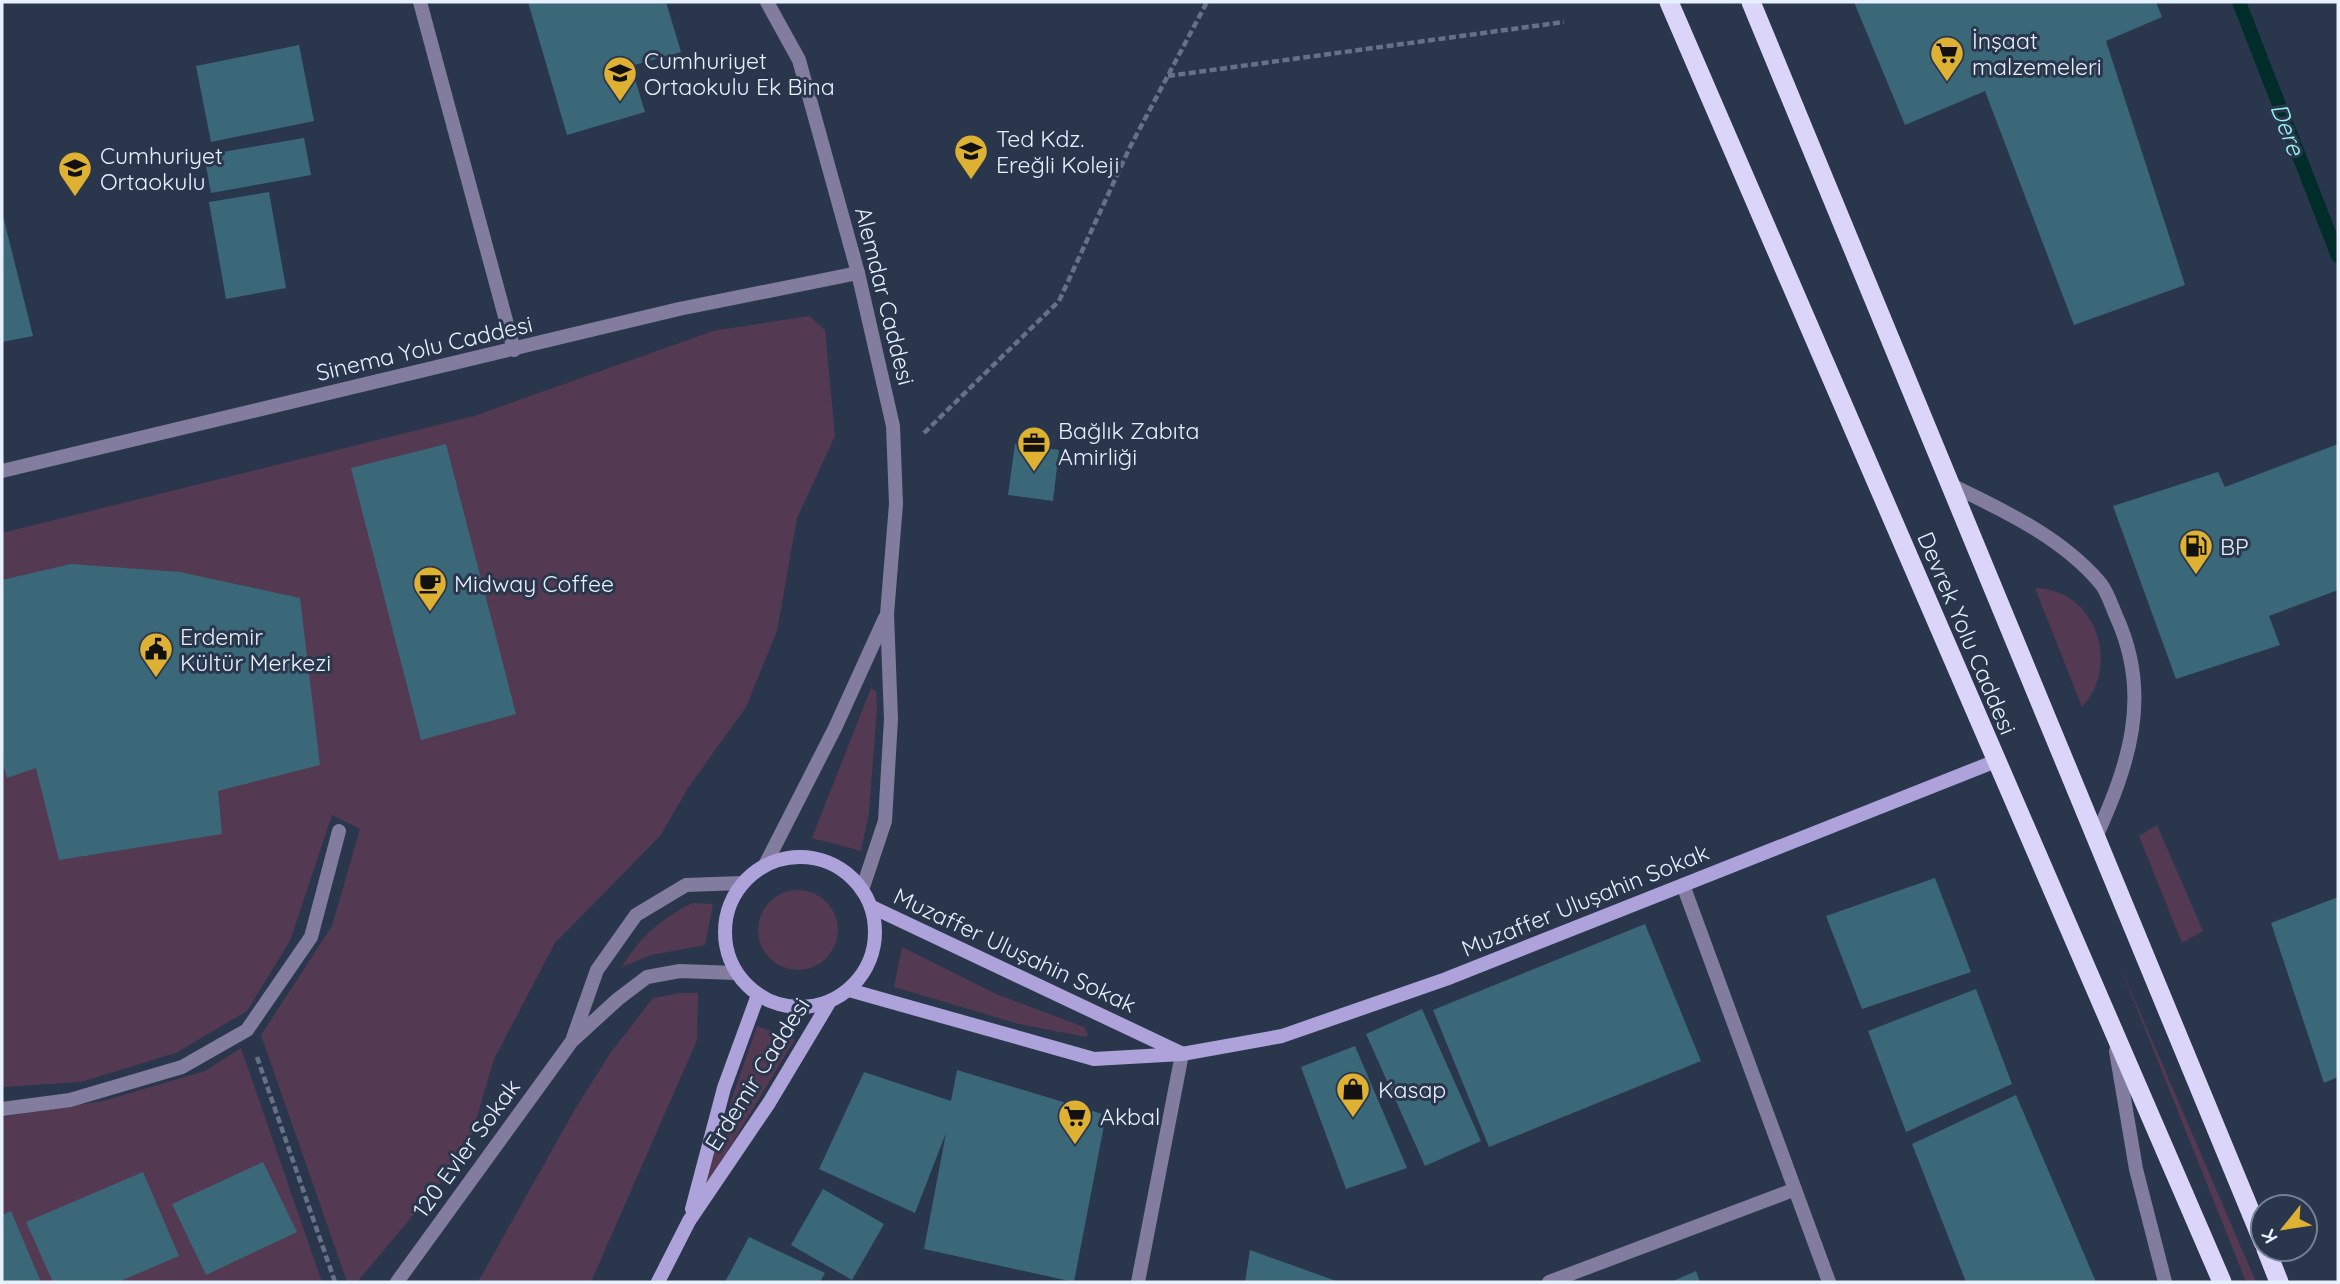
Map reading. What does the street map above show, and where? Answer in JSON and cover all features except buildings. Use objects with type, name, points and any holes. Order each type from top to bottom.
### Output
[{"type":"highway","name":"Devrek Yolu Caddesi","points":[[1669,2],[2222,1282]]},
{"type":"highway","name":"Devrek Yolu Caddesi","points":[[1751,2],[2249,1208]]},
{"type":"highway","points":[[2272,1263],[2279,1282]]},
{"type":"main road","name":"Muzaffer Uluşahin Sokak","points":[[849,990],[1094,1059],[1182,1054],[1282,1036],[1446,979],[1996,761]]},
{"type":"main road","name":"Alemdar Caddesi","points":[[758,995],[736,973],[726,951],[724,927],[730,903],[742,883],[765,865],[785,858],[807,857],[828,863],[848,874],[872,907]]},
{"type":"main road","name":"Muzaffer Uluşahin Sokak","points":[[872,907],[1182,1054]]},
{"type":"main road","name":"Muzaffer Uluşahin Sokak","points":[[830,1001],[849,990],[863,974],[872,953],[875,932],[872,907]]},
{"type":"main road","name":"Erdemir Caddesi","points":[[689,1221],[724,1088],[758,995],[781,1006],[806,1008],[830,1001]]},
{"type":"main road","name":"Erdemir Caddesi","points":[[658,1282],[689,1221],[769,1104],[830,1001]]},
{"type":"street","points":[[420,2],[514,350]]},
{"type":"street","name":"Alemdar Caddesi","points":[[768,2],[799,60],[858,273],[893,426],[896,504],[887,614],[891,719],[885,821],[862,890]]},
{"type":"street","name":"Sinema Yolu Caddesi","points":[[2,471],[679,309],[858,273]]},
{"type":"street","points":[[1951,485],[2009,513],[2064,550],[2102,586],[2127,640],[2136,713],[2119,785],[2096,837]]},
{"type":"street","name":"Alemdar Caddesi","points":[[765,865],[835,728],[887,614]]},
{"type":"street","points":[[2,1109],[70,1100],[182,1068],[247,1030],[311,937],[339,831]]},
{"type":"street","name":"120 Evler Sokak","points":[[572,1041],[597,970],[636,915],[687,885],[742,883]]},
{"type":"street","points":[[1683,885],[1829,1282]]},
{"type":"street","name":"120 Evler Sokak","points":[[397,1282],[572,1041],[647,977],[680,971],[736,973]]},
{"type":"street","points":[[2112,1027],[2136,1169],[2165,1282]]},
{"type":"street","points":[[1138,1282],[1182,1054]]},
{"type":"street","points":[[1549,1282],[1793,1190]]},
{"type":"path","points":[[915,442],[1059,301],[1130,147],[1207,2]]},
{"type":"path","points":[[1168,76],[1564,22]]},
{"type":"path","points":[[247,1030],[335,1282]]},
{"type":"shaded area","points":[[809,316],[825,330],[835,436],[797,518],[777,631],[746,707],[688,788],[660,836],[555,943],[494,1059],[467,1151],[357,1282],[347,1282],[261,1035],[332,926],[360,829],[332,815],[290,941],[247,1011],[176,1053],[81,1082],[2,1087],[2,533],[474,416],[713,331]]},
{"type":"shaded area","points":[[2035,588],[2056,592],[2074,601],[2087,615],[2096,632],[2100,671],[2094,690],[2082,707]]},
{"type":"shaded area","points":[[871,688],[876,691],[877,707],[869,813],[861,851],[812,838]]},
{"type":"shaded area","points":[[2157,825],[2203,931],[2182,943],[2139,836]]},
{"type":"shaded area","points":[[798,890],[813,893],[826,902],[835,915],[838,930],[835,945],[826,958],[813,967],[798,970],[783,967],[770,958],[761,945],[758,930],[761,915],[770,902],[783,893]]},
{"type":"shaded area","points":[[692,903],[713,904],[705,945],[651,955],[622,967],[636,946],[652,930]]},
{"type":"shaded area","points":[[902,947],[996,994],[1084,1027],[1088,1034],[1086,1037],[1019,1024],[894,987]]},
{"type":"shaded area","points":[[2118,961],[2256,1282],[2246,1282]]},
{"type":"shaded area","points":[[698,993],[697,1040],[591,1282],[478,1282],[575,1109],[611,1052],[653,998]]},
{"type":"shaded area","points":[[757,1026],[795,1039],[704,1190],[706,1173]]},
{"type":"shaded area","points":[[241,1048],[322,1282],[2,1282],[2,1117],[103,1101],[205,1071]]},
{"type":"waterway","name":"Dere","points":[[2239,2],[2338,256]]},
{"type":"place","name":"İnşaat malzemeleri","points":[[1947,83]]},
{"type":"place","name":"Cumhuriyet Ortaokulu Ek Bina","points":[[620,103]]},
{"type":"place","name":"Ted Kdz. Ereğli Koleji","points":[[971,181]]},
{"type":"place","name":"Cumhuriyet Ortaokulu","points":[[75,198]]},
{"type":"place","name":"Bağlık Zabıta Amirliği","points":[[1034,473]]},
{"type":"place","name":"BP","points":[[2196,576]]},
{"type":"place","name":"Midway Coffee","points":[[430,613]]},
{"type":"place","name":"Erdemir Kültür Merkezi","points":[[156,679]]},
{"type":"place","name":"Kasap","points":[[1353,1119]]},
{"type":"place","name":"Akbal","points":[[1075,1146]]}]
